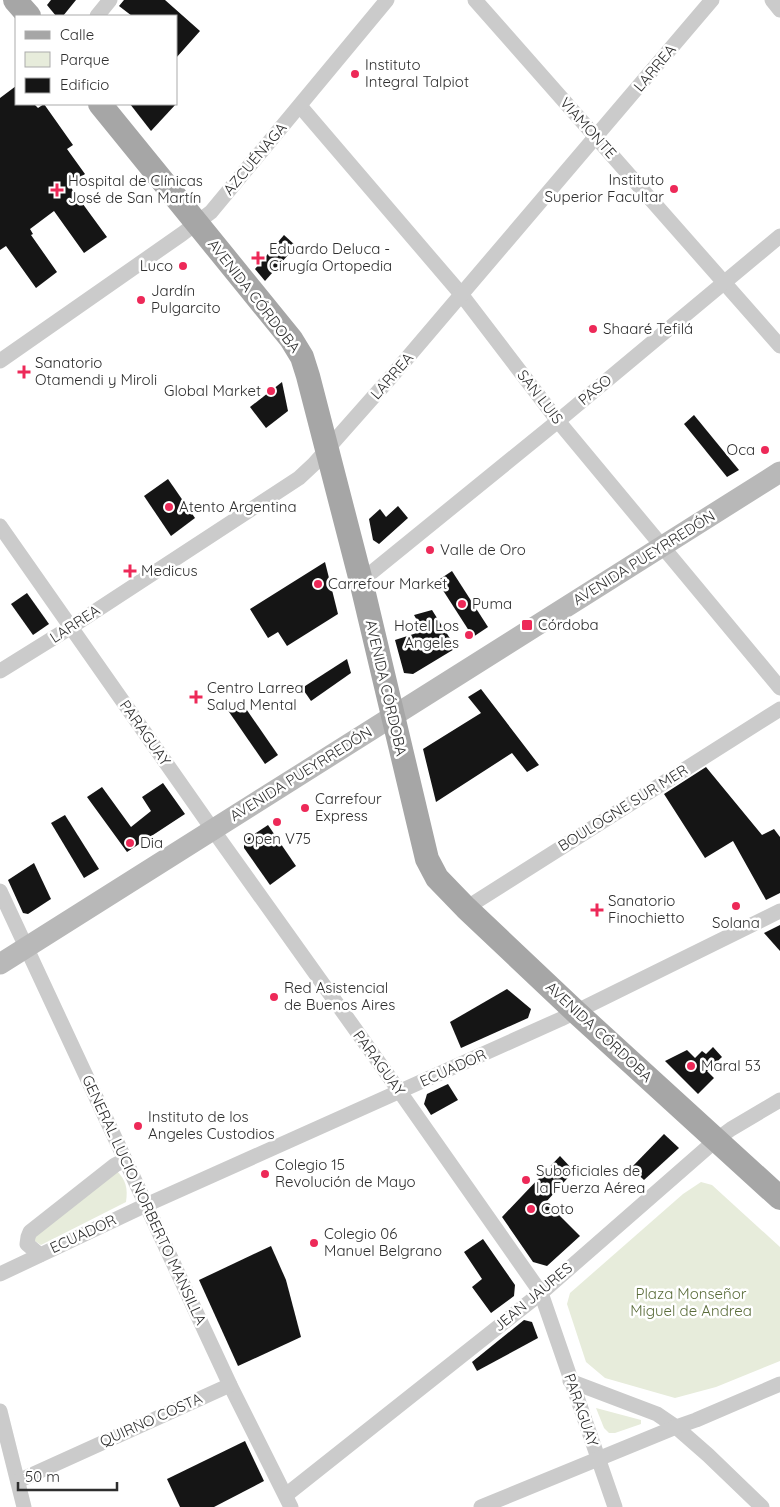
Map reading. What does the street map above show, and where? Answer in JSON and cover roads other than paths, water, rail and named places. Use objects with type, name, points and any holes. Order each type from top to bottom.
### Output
[{"type":"main road","points":[[15,0],[27,15]]},
{"type":"main road","name":"AVENIDA CÓRDOBA","points":[[101,105],[297,347],[308,376],[328,449],[428,860],[437,878],[576,1012],[780,1198]]},
{"type":"main road","name":"AVENIDA PUEYRREDÓN","points":[[0,964],[780,472]]},
{"type":"street","points":[[98,15],[110,0]]},
{"type":"street","name":"AZCUÉNAGA","points":[[0,361],[211,212],[387,0]]},
{"type":"street","name":"VIAMONTE","points":[[475,0],[780,346]]},
{"type":"street","name":"LARREA","points":[[0,671],[300,478],[328,449],[712,0]]},
{"type":"street","points":[[772,0],[780,10]]},
{"type":"street","name":"SAN LUIS","points":[[300,106],[461,294],[558,421],[780,688]]},
{"type":"street","name":"PASO","points":[[361,581],[558,421],[780,236]]},
{"type":"street","name":"PARAGUAY","points":[[0,526],[541,1293],[615,1507]]},
{"type":"street","name":"BOULOGNE SUR MER","points":[[466,908],[780,709]]},
{"type":"street","name":"GENERAL LUCIO NORBERTO MANSILLA","points":[[0,891],[230,1384],[288,1501]]},
{"type":"street","name":"ECUADOR","points":[[0,1274],[576,1012],[780,911]]},
{"type":"street","name":"JEAN JAURES","points":[[288,1501],[541,1293],[716,1140],[780,1100]]},
{"type":"street","name":"ECUADOR","points":[[40,1255],[27,1244],[30,1232],[115,1165],[125,1160]]},
{"type":"street","points":[[570,1381],[657,1414],[676,1427],[708,1455],[762,1507]]},
{"type":"street","name":"QUIRNO COSTA","points":[[18,1481],[230,1384]]},
{"type":"street","points":[[481,1507],[780,1384]]},
{"type":"street","points":[[0,1411],[24,1507]]},
{"type":"place","name":"Instituto Integral Talpiot","points":[[355,74]]},
{"type":"place","name":"Instituto Superior Facultar","points":[[674,189]]},
{"type":"place","name":"Hospital de Clínicas José de San Martín","points":[[57,190]]},
{"type":"place","name":"Eduardo Deluca - Cirugía Ortopedia","points":[[258,258]]},
{"type":"place","name":"Luco","points":[[183,266]]},
{"type":"place","name":"Jardín Pulgarcito","points":[[141,300]]},
{"type":"place","name":"Shaaré Tefilá","points":[[593,329]]},
{"type":"place","name":"Sanatorio Otamendi y Miroli","points":[[24,372]]},
{"type":"place","name":"Global Market","points":[[271,391]]},
{"type":"place","name":"Oca","points":[[765,450]]},
{"type":"place","name":"Atento Argentina","points":[[169,507]]},
{"type":"place","name":"Valle de Oro","points":[[430,550]]},
{"type":"place","name":"Medicus","points":[[130,571]]},
{"type":"place","name":"Carrefour Market","points":[[318,584]]},
{"type":"place","name":"Puma","points":[[462,604]]},
{"type":"place","name":"Córdoba","points":[[527,625]]},
{"type":"place","name":"Hotel Los Angeles","points":[[469,635]]},
{"type":"place","name":"Centro Larrea Salud Mental","points":[[196,697]]},
{"type":"place","name":"Carrefour Express","points":[[305,808]]},
{"type":"place","name":"Open V75","points":[[277,822]]},
{"type":"place","name":"Dia","points":[[130,843]]},
{"type":"place","name":"Solana","points":[[736,906]]},
{"type":"place","name":"Sanatorio Finochietto","points":[[597,910]]},
{"type":"place","name":"Red Asistencial de Buenos Aires","points":[[274,997]]},
{"type":"place","name":"Maral 53","points":[[691,1066]]},
{"type":"place","name":"Instituto de los Angeles Custodios","points":[[138,1126]]},
{"type":"place","name":"Colegio 15 Revolución de Mayo","points":[[265,1174]]},
{"type":"place","name":"Suboficiales de la Fuerza Aérea","points":[[526,1180]]},
{"type":"place","name":"Coto","points":[[531,1209]]},
{"type":"place","name":"Colegio 06 Manuel Belgrano","points":[[314,1243]]},
{"type":"park label","name":"Plaza Monseñor Miguel de Andrea","points":[[691,1302]]}]
